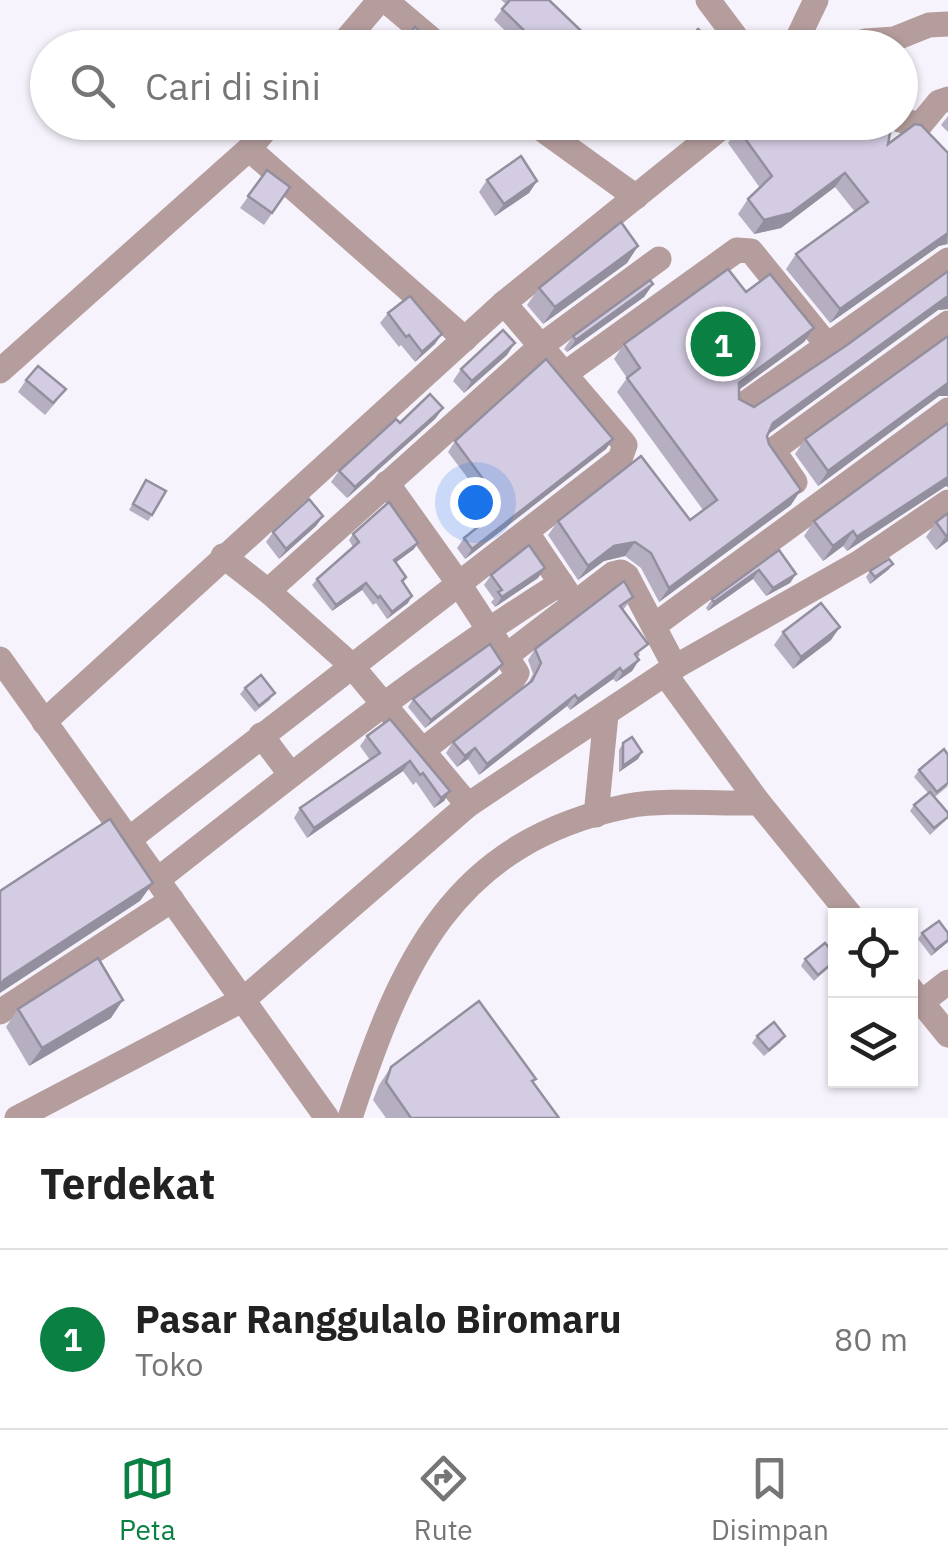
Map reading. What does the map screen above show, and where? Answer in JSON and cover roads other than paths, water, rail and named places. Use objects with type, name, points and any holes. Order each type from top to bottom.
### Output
[{"type":"street","points":[[355,30],[383,0],[420,30]]},
{"type":"street","points":[[708,0],[730,30]]},
{"type":"street","points":[[802,30],[816,0]]},
{"type":"street","points":[[916,30],[948,24]]},
{"type":"street","points":[[918,116],[948,99]]},
{"type":"street","points":[[918,129],[939,146]]},
{"type":"street","points":[[0,371],[257,140]]},
{"type":"street","points":[[557,140],[636,198]]},
{"type":"street","points":[[44,722],[504,303],[706,140]]},
{"type":"street","points":[[250,148],[465,339]]},
{"type":"street","points":[[566,373],[737,250],[751,251],[828,346]]},
{"type":"street","points":[[268,591],[542,345],[659,259]]},
{"type":"street","points":[[742,405],[948,260]]},
{"type":"street","points":[[128,840],[350,664],[615,464],[624,450],[622,440],[504,303]]},
{"type":"street","points":[[814,509],[774,450],[948,323]]},
{"type":"street","points":[[655,625],[948,410]]},
{"type":"street","points":[[387,483],[516,670],[515,679],[423,750]]},
{"type":"street","points":[[16,1118],[244,999],[468,805],[670,671],[860,562],[948,502]]},
{"type":"street","points":[[527,533],[575,605]]},
{"type":"street","points":[[223,556],[350,664],[468,805]]},
{"type":"street","points":[[506,656],[613,574],[621,572],[627,576],[655,625],[670,671],[759,803],[844,908]]},
{"type":"street","points":[[0,1012],[164,890],[291,775],[384,702],[560,582]]},
{"type":"street","points":[[0,659],[327,1118]]},
{"type":"street","points":[[596,815],[606,715]]},
{"type":"street","points":[[260,735],[291,775]]},
{"type":"street","points":[[350,1118],[378,1034],[408,969],[440,917],[500,858],[534,836],[632,806],[759,803]]},
{"type":"street","points":[[918,994],[948,982]]},
{"type":"street","points":[[918,998],[948,1035]]},
{"type":"place","name":"Pasar Ranggulalo Biromaru","points":[[723,344]]}]
